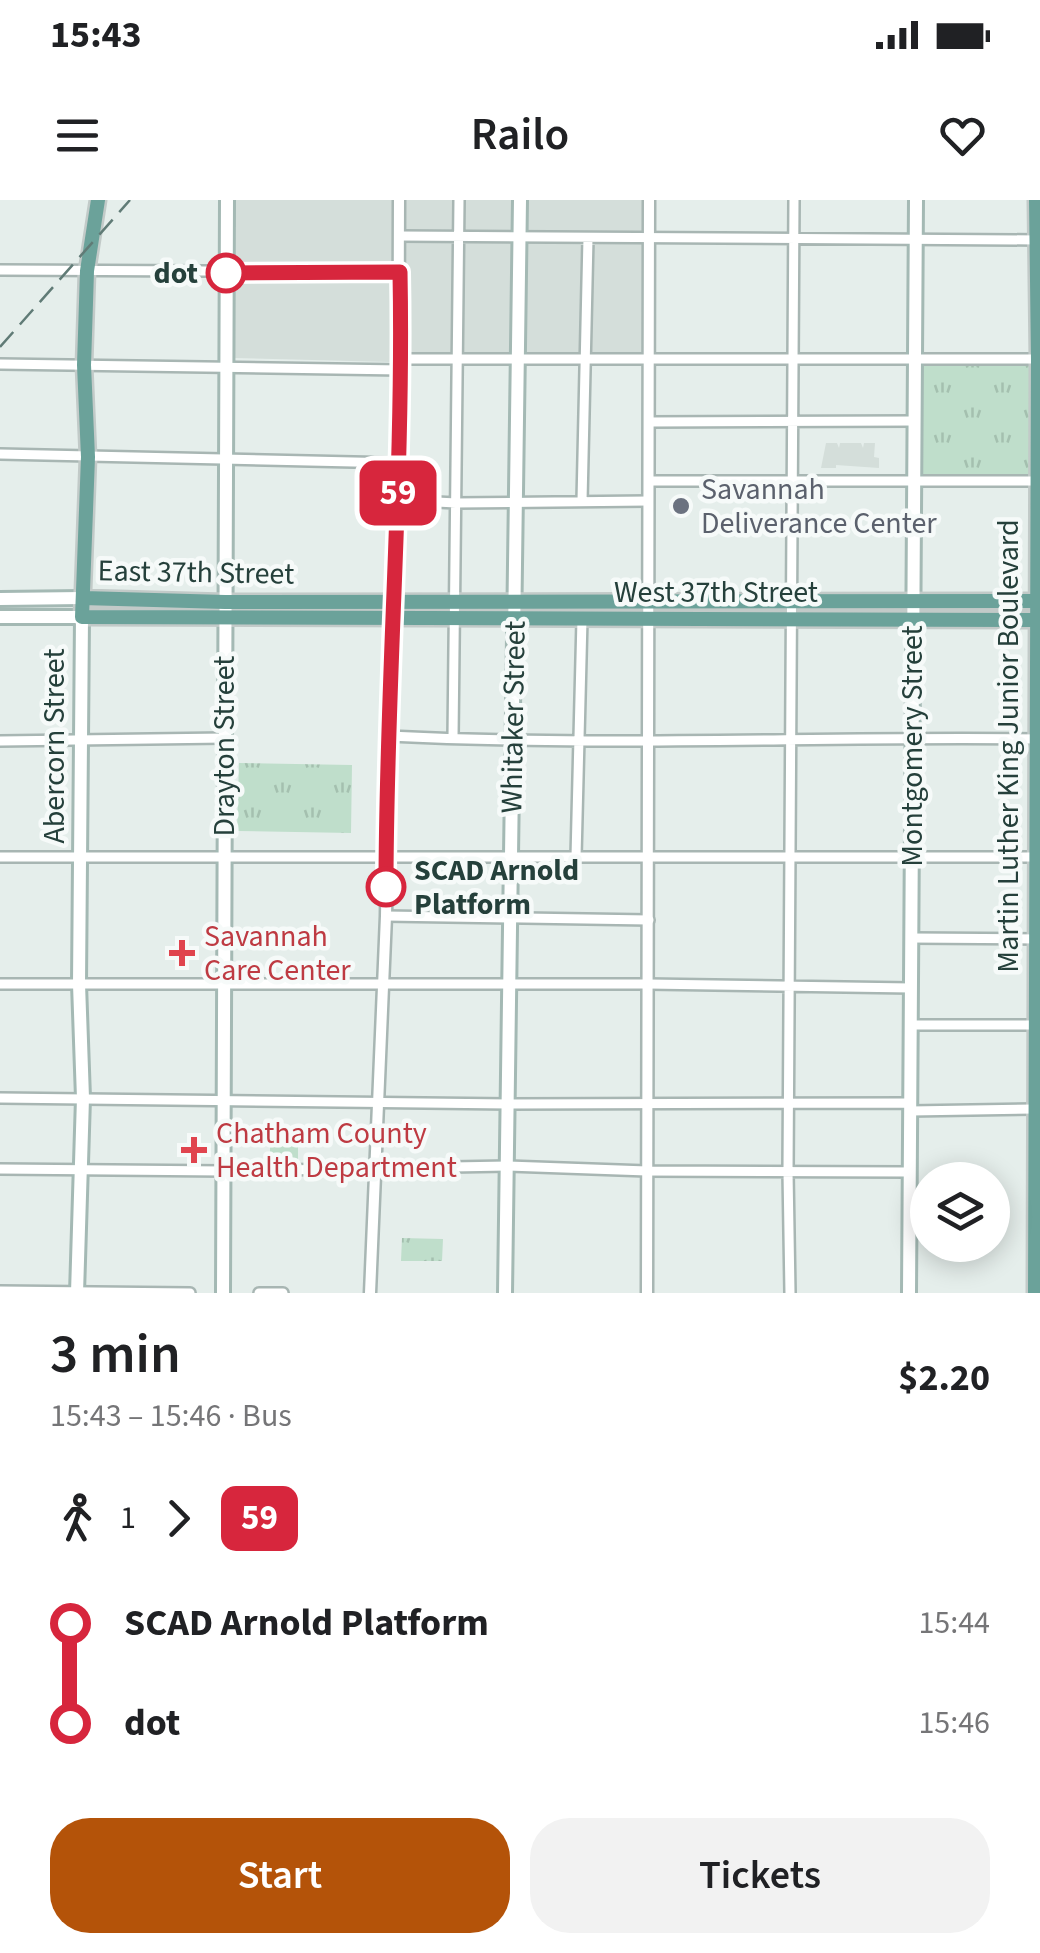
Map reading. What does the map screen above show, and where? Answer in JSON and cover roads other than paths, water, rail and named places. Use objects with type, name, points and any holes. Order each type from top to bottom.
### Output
[{"type":"main road","name":"Abercorn Street","points":[[77,1292],[83,1098],[79,984],[82,616],[88,457],[84,364],[87,271],[98,200]]},
{"type":"main road","name":"Drayton Street","points":[[223,1293],[227,200]]},
{"type":"main road","name":"Whitaker Street","points":[[505,1293],[520,200]]},
{"type":"main road","name":"Montgomery Street","points":[[908,1293],[916,200]]},
{"type":"main road","name":"Martin Luther King Junior Boulevard","points":[[1035,1293],[1039,358],[1036,200]]},
{"type":"main road","name":"East 37th Street","points":[[0,599],[391,600]]},
{"type":"main road","name":"West 37th Street","points":[[391,600],[792,602],[1038,620]]},
{"type":"main road","name":"West 37th Street","points":[[391,617],[792,620],[1038,601]]},
{"type":"main road","name":"East 37th Street","points":[[0,617],[391,617]]},
{"type":"street","points":[[370,1293],[386,916],[391,600],[398,500],[399,200]]},
{"type":"street","points":[[453,738],[460,200]]},
{"type":"street","points":[[647,1293],[650,200]]},
{"type":"street","points":[[790,1293],[794,200]]},
{"type":"street","points":[[400,236],[1038,240]]},
{"type":"street","points":[[582,501],[588,238]]},
{"type":"street","points":[[0,270],[400,272]]},
{"type":"street","points":[[0,364],[226,366],[458,360],[1039,358]]},
{"type":"street","points":[[649,422],[915,421]]},
{"type":"street","points":[[0,454],[398,463]]},
{"type":"street","points":[[649,481],[1038,481]]},
{"type":"street","points":[[398,500],[648,501]]},
{"type":"street","points":[[576,857],[582,618]]},
{"type":"street","points":[[390,736],[580,741],[790,737],[1038,739]]},
{"type":"street","points":[[0,740],[225,738]]},
{"type":"street","points":[[0,857],[1036,857]]},
{"type":"street","points":[[386,916],[649,920]]},
{"type":"street","points":[[911,938],[1035,939]]},
{"type":"street","points":[[0,984],[911,988]]},
{"type":"street","points":[[911,1025],[1034,1025]]},
{"type":"street","points":[[0,1098],[788,1103],[1034,1110]]},
{"type":"street","points":[[0,1168],[224,1171],[508,1166],[909,1172]]},
{"type":"street","points":[[0,1291],[190,1293]]},
{"type":"street","points":[[259,1293],[283,1293]]},
{"type":"railway","points":[[0,347],[130,200]]},
{"type":"place","name":"dot","points":[[226,273]]},
{"type":"place","name":"Savannah Deliverance Center","points":[[681,506]]},
{"type":"place","name":"SCAD Arnold Platform","points":[[386,887]]},
{"type":"place","name":"Savannah Care Center","points":[[182,953]]},
{"type":"place","name":"Chatham County Health Department","points":[[194,1150]]}]
